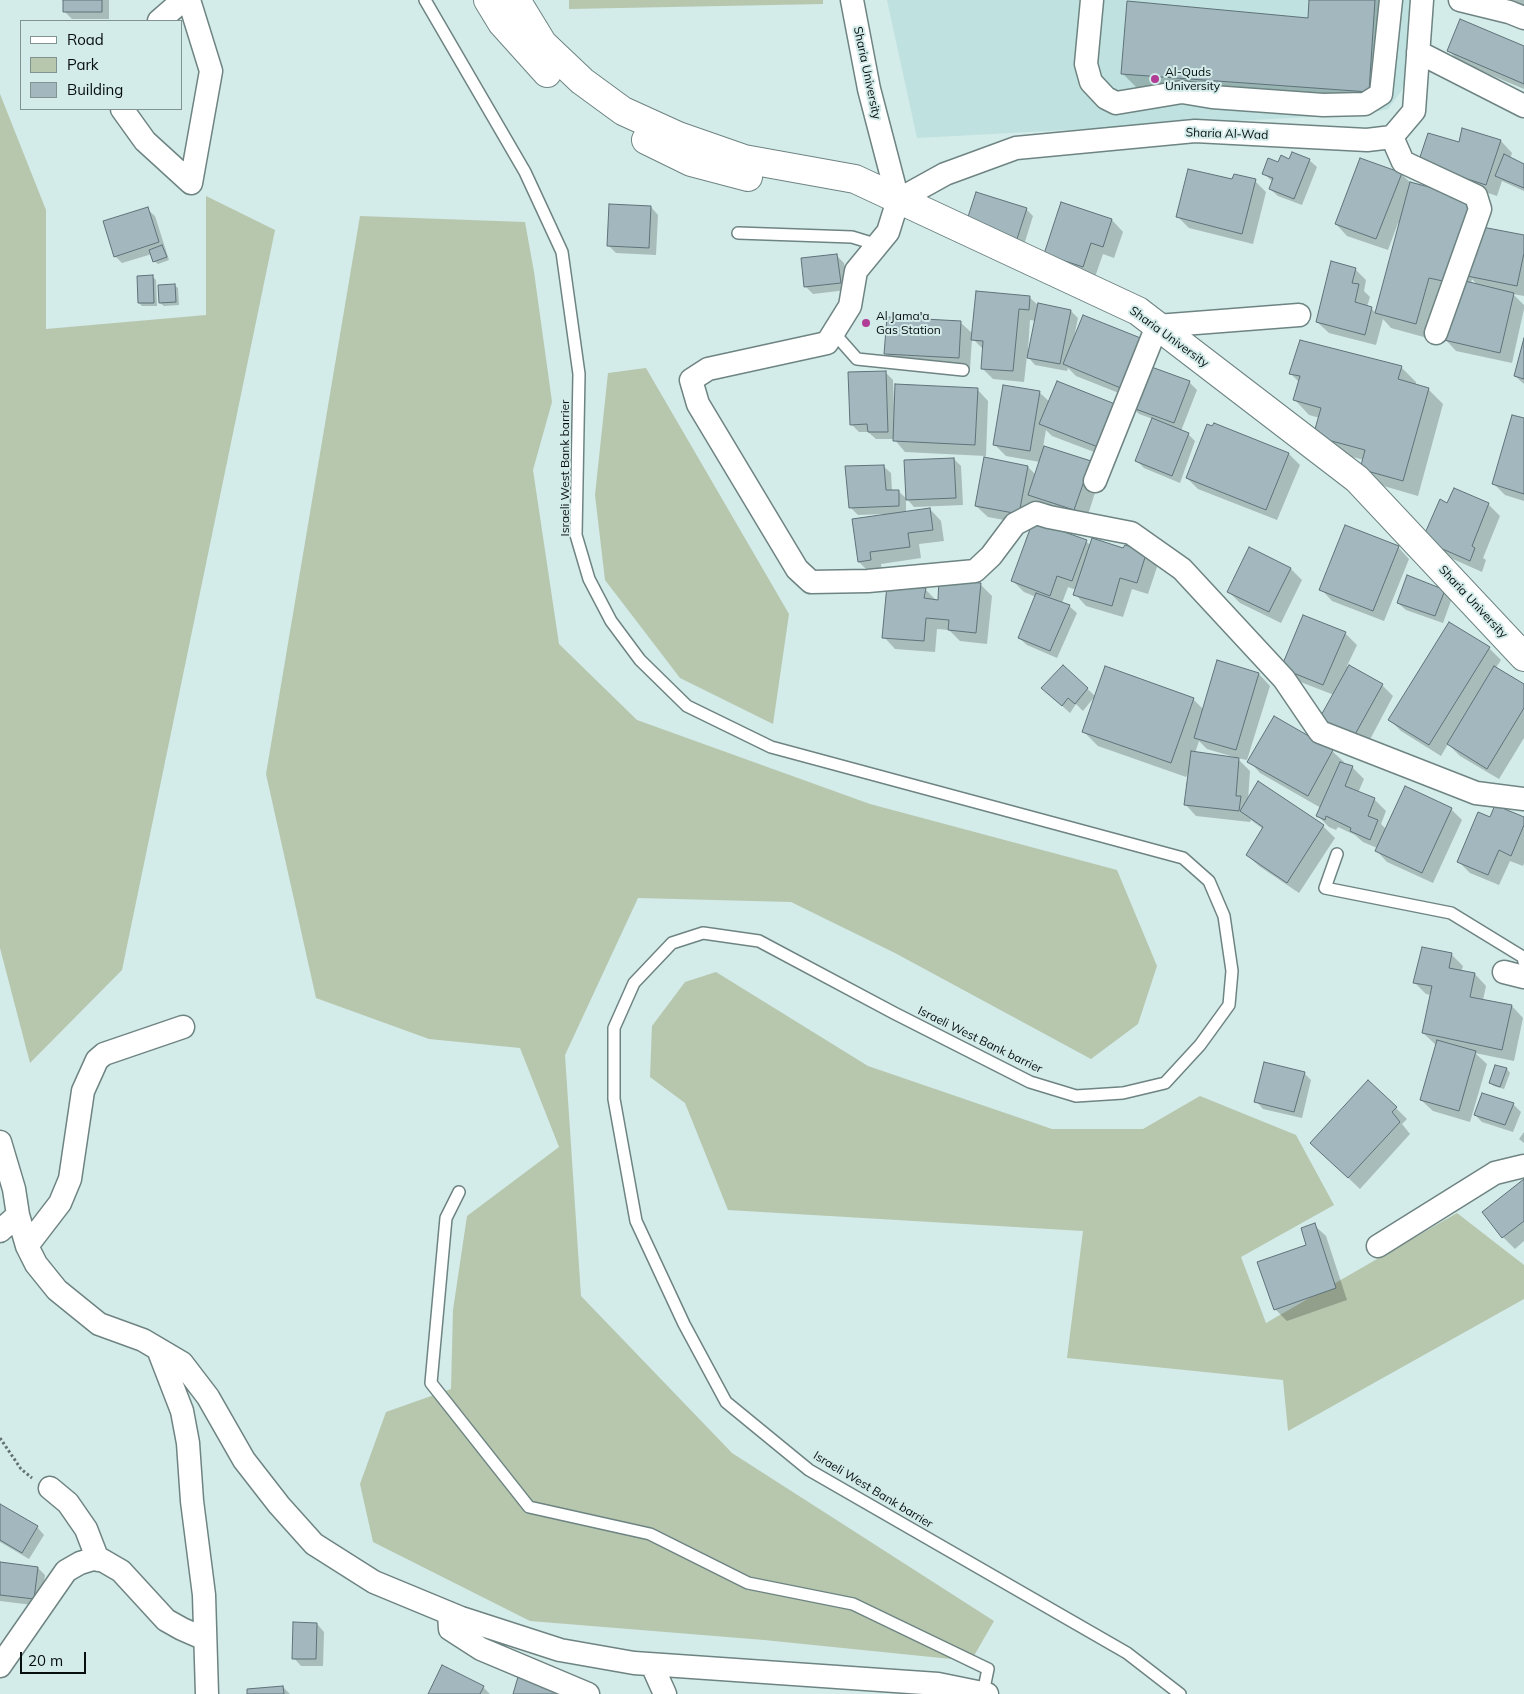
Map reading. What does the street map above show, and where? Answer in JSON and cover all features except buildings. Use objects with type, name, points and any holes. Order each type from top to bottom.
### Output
[{"type":"main road","points":[[488,0],[502,23],[553,80],[611,124],[691,162],[742,177],[898,200]]},
{"type":"main road","points":[[516,0],[543,44],[582,81],[623,111],[678,136],[744,159],[855,180],[898,200]]},
{"type":"main road","name":"Sharia University","points":[[898,200],[1138,311],[1357,479],[1524,656]]},
{"type":"street","points":[[160,20],[183,0]]},
{"type":"street","points":[[123,110],[145,142],[191,183],[211,71],[189,0]]},
{"type":"street","name":"Sharia University","points":[[852,0],[869,89],[898,200]]},
{"type":"street","points":[[1092,0],[1086,64],[1091,82],[1106,98],[1116,103],[1182,92],[1323,105],[1365,104],[1381,94],[1391,0]]},
{"type":"street","points":[[1422,0],[1414,111],[1392,137],[1403,162],[1476,196],[1480,209],[1436,333]]},
{"type":"street","points":[[1460,0],[1509,12],[1524,18]]},
{"type":"street","points":[[1418,52],[1524,106]]},
{"type":"street","name":"Sharia Al-Wad","points":[[898,200],[945,174],[1016,148],[1195,131],[1367,140],[1392,137]]},
{"type":"street","points":[[898,200],[888,232],[856,271],[850,306],[827,343],[708,368],[691,380],[698,404],[797,569],[811,582],[868,581],[975,571],[991,556],[1015,524],[1036,512],[1049,517],[1131,533],[1182,569],[1284,679],[1320,732],[1476,793],[1524,799]]},
{"type":"street","points":[[1095,482],[1158,326],[1299,316]]},
{"type":"street","points":[[27,1246],[60,1203],[70,1179],[83,1090],[97,1060],[104,1054],[183,1027]]},
{"type":"street","points":[[0,1142],[14,1189],[18,1215],[27,1246],[36,1264],[57,1290],[99,1324],[143,1340],[182,1363],[208,1396],[244,1460],[279,1505],[314,1544],[374,1582],[449,1613],[560,1650],[652,1665],[938,1684],[985,1694]]},
{"type":"street","points":[[1378,1246],[1494,1173],[1524,1166]]},
{"type":"street","points":[[0,1231],[18,1215]]},
{"type":"street","points":[[158,1349],[182,1411],[188,1443],[192,1502],[204,1595],[208,1694]]},
{"type":"street","points":[[50,1488],[68,1503],[86,1528],[98,1560]]},
{"type":"street","points":[[0,1666],[66,1571],[93,1558],[121,1571],[166,1620],[205,1639]]},
{"type":"street","points":[[449,1613],[450,1629],[481,1649],[588,1694]]},
{"type":"street","points":[[652,1665],[665,1694]]},
{"type":"lane","name":"Israeli West Bank barrier","points":[[425,0],[526,172],[562,252],[579,374],[576,535],[589,579],[611,622],[640,660],[687,706],[771,747],[1183,858],[1209,881],[1224,916],[1232,971],[1229,1005],[1200,1045],[1165,1082],[1123,1094],[1076,1096],[1030,1082],[894,1013],[759,941],[703,933],[672,943],[634,983],[614,1028],[614,1099],[636,1221],[684,1324],[726,1402],[810,1470],[1127,1653],[1180,1694]]},
{"type":"lane","points":[[738,233],[852,237],[878,245]]},
{"type":"lane","points":[[834,333],[857,359],[963,370]]},
{"type":"lane","points":[[1337,854],[1325,888],[1451,913],[1523,958],[1524,962]]},
{"type":"lane","points":[[459,1192],[446,1218],[432,1383],[529,1507],[650,1534],[748,1583],[853,1604],[988,1668],[985,1694]]},
{"type":"path","points":[[0,1438],[21,1469],[36,1481],[50,1488]]},
{"type":"shaded area","name":"Al-Quds University","points":[[887,0],[1430,0],[1402,90],[1388,109],[1365,114],[917,138]]},
{"type":"green space","points":[[569,0],[823,0],[823,4],[569,9]]},
{"type":"green space","points":[[0,94],[46,210],[46,329],[206,315],[206,196],[275,230],[122,970],[30,1063],[0,948]]},
{"type":"green space","points":[[360,216],[525,222],[552,402],[533,470],[559,644],[637,720],[870,804],[1117,870],[1157,966],[1138,1024],[1091,1059],[895,953],[791,902],[638,898],[565,1055],[581,1296],[732,1453],[994,1621],[971,1661],[764,1640],[530,1621],[373,1542],[360,1484],[386,1412],[451,1389],[453,1310],[467,1216],[559,1147],[520,1048],[429,1039],[316,998],[266,774]]},
{"type":"green space","points":[[646,368],[789,614],[773,724],[680,678],[605,580],[595,495],[608,373]]},
{"type":"green space","points":[[716,972],[868,1066],[1052,1129],[1143,1129],[1200,1096],[1296,1135],[1334,1205],[1241,1257],[1266,1323],[1457,1213],[1524,1265],[1524,1299],[1288,1431],[1283,1380],[1067,1358],[1083,1231],[728,1210],[685,1103],[650,1077],[652,1026],[685,982]]},
{"type":"place","name":"Al-Quds University","points":[[1155,79]]},
{"type":"place","name":"Al Jama'a Gas Station","points":[[866,323]]}]
